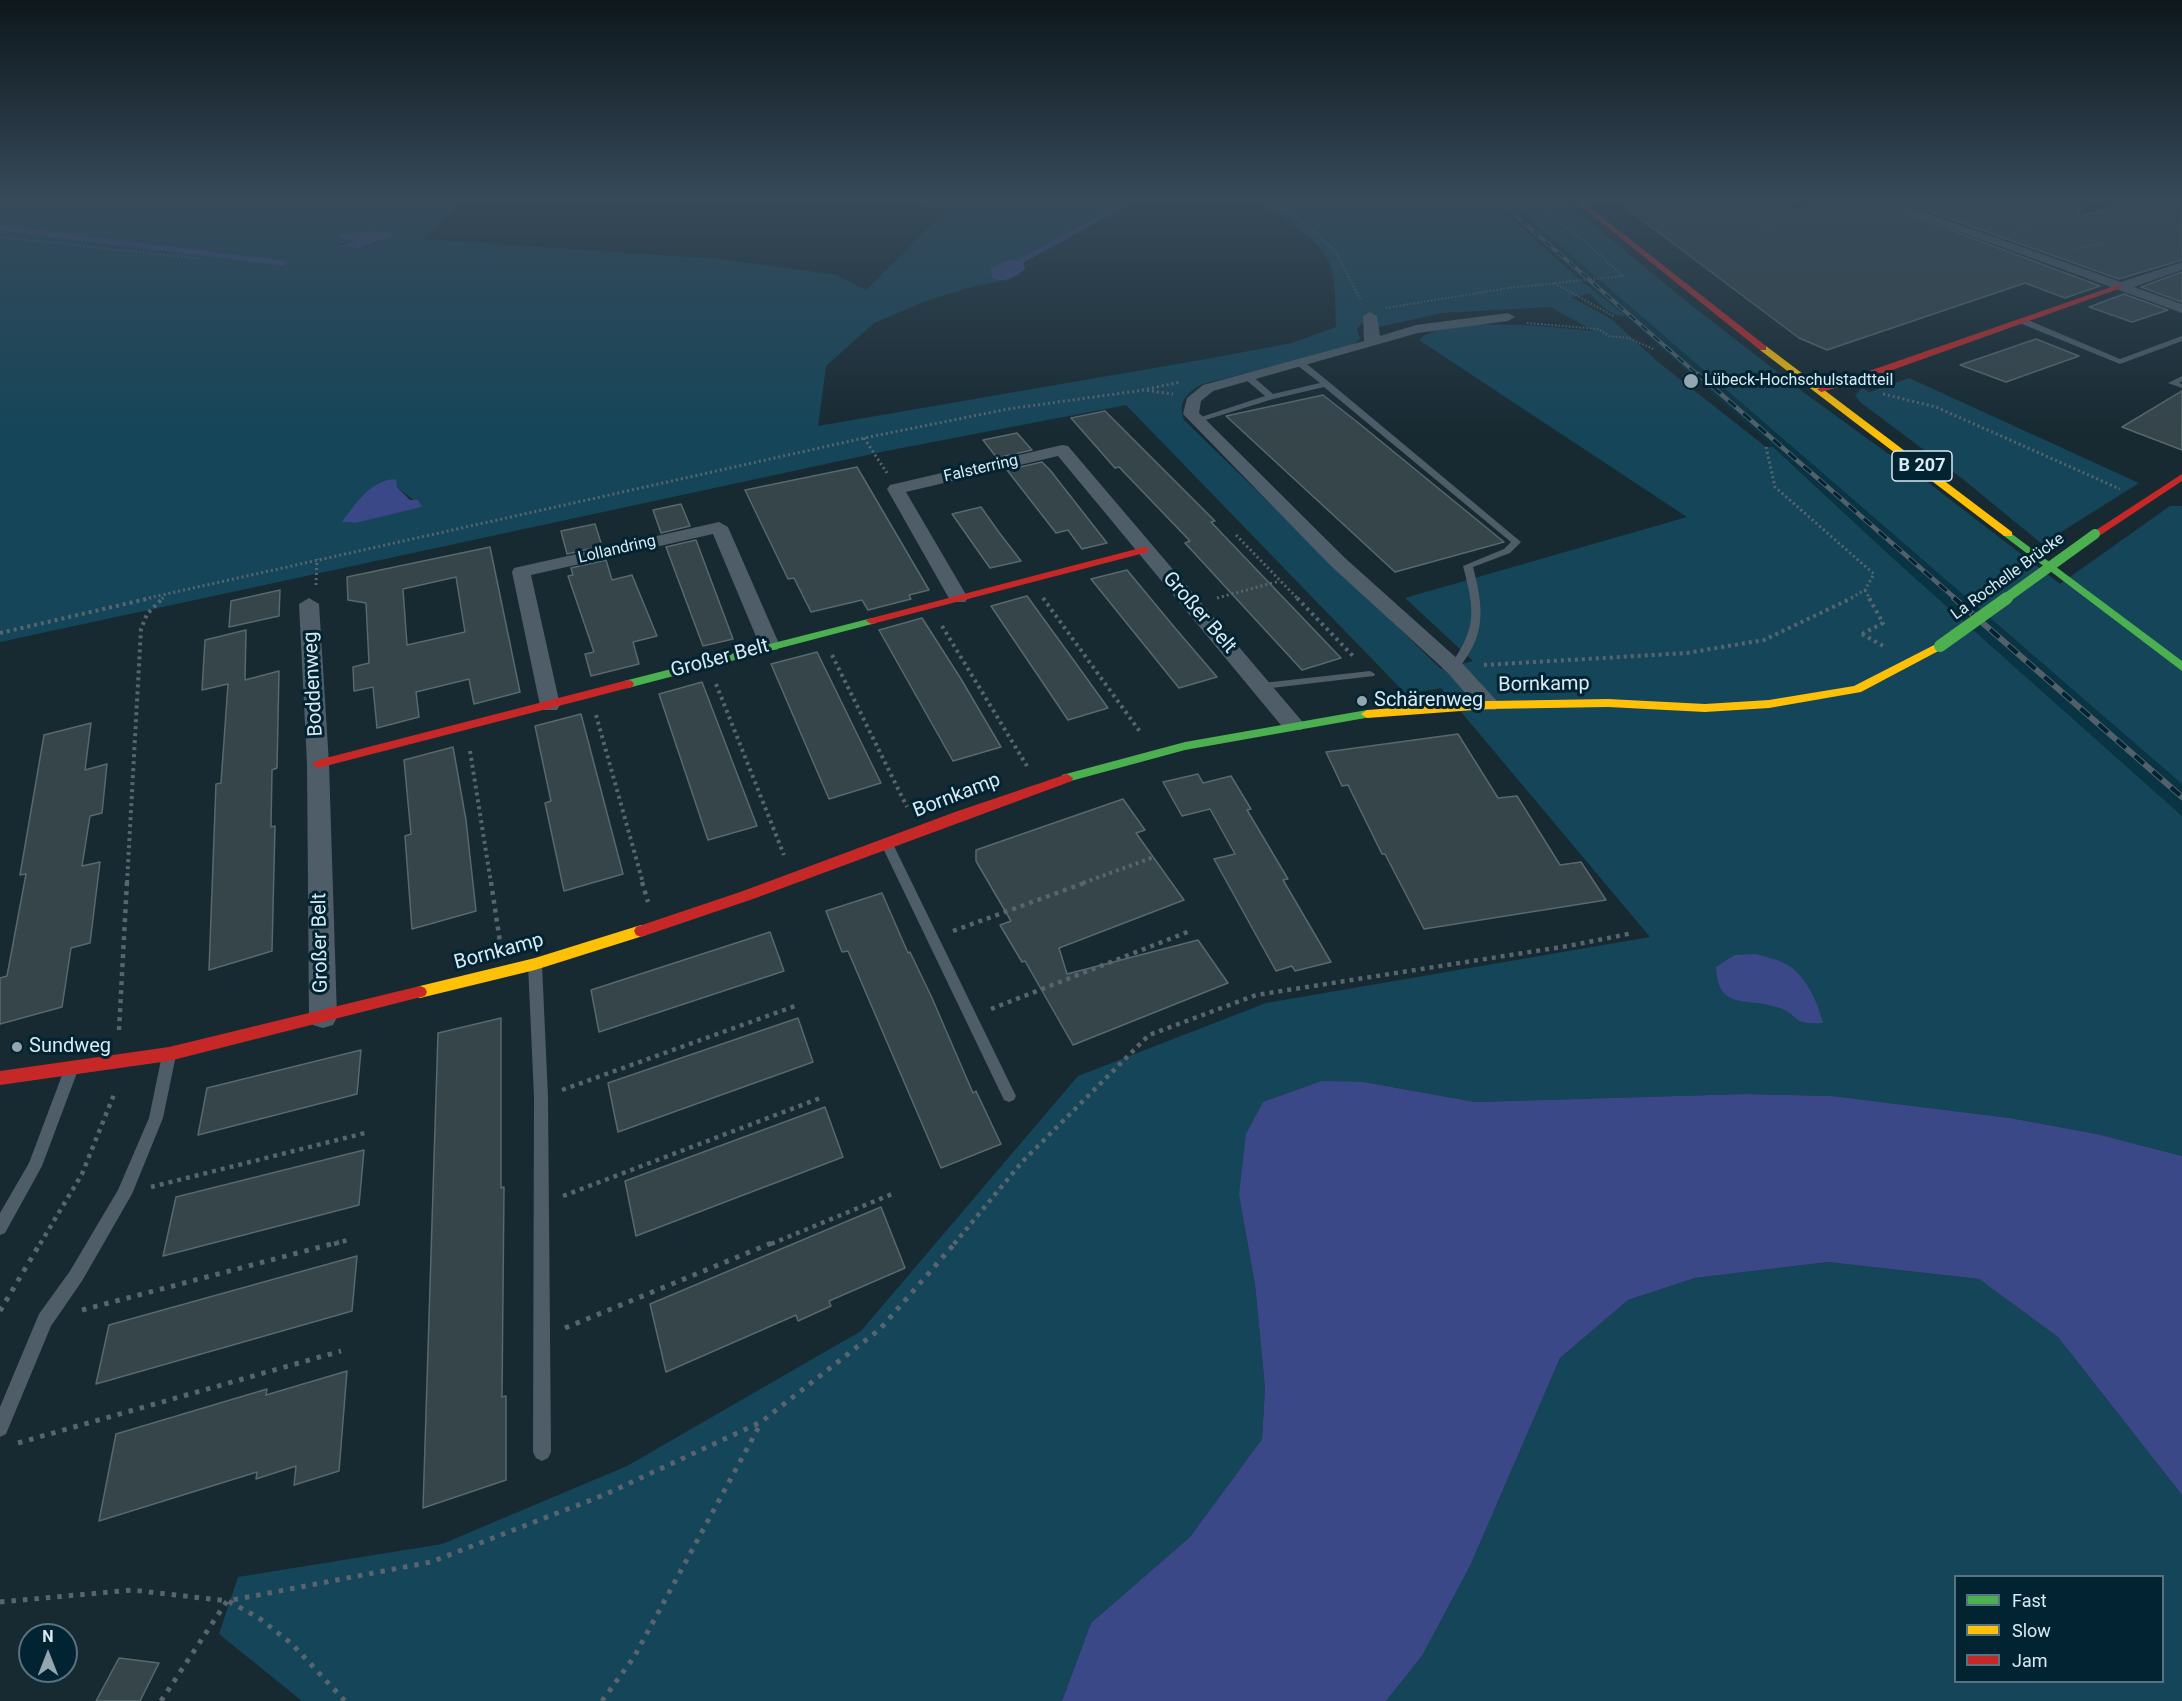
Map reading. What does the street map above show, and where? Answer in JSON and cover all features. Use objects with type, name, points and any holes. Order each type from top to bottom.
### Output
[{"type":"street","name":"B 207","points":[[1673,278],[1821,389],[2182,667]]},
{"type":"street","points":[[2096,278],[2182,309]]},
{"type":"street","points":[[1821,389],[1853,381],[2145,278]]},
{"type":"street","points":[[1370,344],[1373,337],[1374,313]]},
{"type":"street","points":[[1488,705],[1454,667],[1338,562],[1196,420],[1190,408],[1194,397],[1208,388],[1370,344],[1416,329],[1508,317]]},
{"type":"street","name":"Falsterring","points":[[897,489],[1062,450],[1144,550]]},
{"type":"street","points":[[2152,497],[2182,477]]},
{"type":"street","points":[[897,489],[958,598]]},
{"type":"street","name":"La Rochelle Brücke","points":[[1940,646],[2095,534],[2152,497]]},
{"type":"street","name":"Lollandring","points":[[549,705],[521,572],[719,527],[770,645]]},
{"type":"street","name":"Großer Belt","points":[[323,1017],[318,764],[466,727],[770,645],[1144,550],[1263,686],[1293,725]]},
{"type":"street","name":"Boddenweg","points":[[309,604],[318,764]]},
{"type":"street","name":"Bornkamp","points":[[0,1078],[169,1054],[535,964],[729,904],[1003,799],[1089,771],[1185,746],[1293,725],[1366,714],[1488,705],[1608,703],[1706,708],[1769,704],[1857,689],[1940,646]]},
{"type":"lane","points":[[2025,322],[2120,362],[2182,338]]},
{"type":"lane","points":[[1300,363],[1516,542],[1507,551],[1468,566],[1475,590],[1477,613],[1473,642],[1454,667]]},
{"type":"lane","points":[[1248,377],[1271,397]]},
{"type":"lane","points":[[2182,378],[2172,383],[2182,387]]},
{"type":"lane","points":[[1196,420],[1271,397],[1326,384]]},
{"type":"lane","points":[[1263,686],[1370,674]]},
{"type":"lane","points":[[887,844],[1009,1096]]},
{"type":"lane","points":[[535,964],[541,1097],[542,1452]]},
{"type":"lane","points":[[0,1428],[45,1320],[76,1276],[124,1194],[156,1118],[169,1054]]},
{"type":"lane","points":[[0,1228],[35,1166],[71,1069]]},
{"type":"path","points":[[1349,278],[1362,303]]},
{"type":"path","points":[[1374,313],[1397,305],[1600,278]]},
{"type":"path","points":[[1554,283],[1615,317]]},
{"type":"path","points":[[1508,317],[1517,322],[1599,329],[1609,336],[1629,338],[1653,349]]},
{"type":"path","points":[[0,633],[317,559],[864,438],[1008,409],[1144,390],[1194,397]]},
{"type":"path","points":[[1906,400],[1936,406],[2152,497]]},
{"type":"path","points":[[864,438],[897,489]]},
{"type":"path","points":[[1454,667],[1559,658],[1687,653],[1731,647],[1782,634],[1865,590],[1874,574],[1862,560],[1775,487],[1766,447]]},
{"type":"path","points":[[1236,535],[1370,674]]},
{"type":"path","points":[[309,604],[316,592],[317,559]]},
{"type":"path","points":[[1029,579],[1146,741]]},
{"type":"path","points":[[1192,605],[1280,581]]},
{"type":"path","points":[[1865,590],[1883,623],[1862,634],[1894,652]]},
{"type":"path","points":[[0,1311],[82,1174],[114,1097],[141,628],[147,614],[165,596]]},
{"type":"path","points":[[929,605],[1021,756]]},
{"type":"path","points":[[821,633],[900,792]]},
{"type":"path","points":[[708,662],[776,836]]},
{"type":"path","points":[[590,694],[648,903]]},
{"type":"path","points":[[466,727],[500,946]]},
{"type":"path","points":[[932,938],[1154,857]]},
{"type":"path","points":[[971,1017],[1190,931]]},
{"type":"path","points":[[0,1602],[22,1602],[135,1590],[227,1601],[431,1562],[604,1495],[761,1422],[880,1329],[990,1203],[1022,1162],[1149,1035],[1256,995],[1568,946],[1634,933]]},
{"type":"path","points":[[541,1097],[795,1006]]},
{"type":"path","points":[[540,1205],[823,1097]]},
{"type":"path","points":[[124,1194],[365,1133]]},
{"type":"path","points":[[542,1337],[892,1194]]},
{"type":"path","points":[[45,1320],[348,1240]]},
{"type":"path","points":[[11,1445],[341,1351]]},
{"type":"path","points":[[602,1701],[634,1657],[761,1422]]},
{"type":"path","points":[[161,1701],[227,1601]]},
{"type":"path","points":[[227,1601],[260,1618],[328,1677],[345,1701]]},
{"type":"shaded area","points":[[0,278],[844,278],[866,290],[878,278],[999,278],[998,281],[1012,279],[971,287],[926,301],[874,323],[826,366],[818,426],[1292,343],[1336,327],[1333,278],[1578,278],[1626,316],[1611,312],[1590,294],[1571,297],[1611,319],[1658,362],[1766,447],[1773,447],[1898,563],[2182,816],[2182,1156],[2097,1134],[2010,1118],[1832,1096],[1744,1094],[1475,1102],[1364,1082],[1239,1195],[1255,1285],[1265,1388],[1262,1439],[1190,1537],[1091,1623],[1062,1701],[302,1701],[219,1634],[238,1577],[442,1544],[627,1466],[861,1331],[1078,1076],[1266,1003],[1650,937],[1441,688],[1406,694],[1126,405],[886,451],[0,642]],"holes":[[[1550,307],[1594,331],[1476,325],[1452,327],[1433,332],[1419,340],[1687,517],[1405,598],[1473,661],[1441,669],[1184,420],[1182,414],[1185,398],[1192,390],[1203,384],[1352,346],[1360,339],[1357,329],[1366,319],[1376,318],[1379,327],[1442,313]],[[395,479],[397,487],[422,507],[356,523],[343,522],[354,506]]]},
{"type":"shaded area","points":[[1581,278],[1598,278],[2182,784],[2182,816],[1898,563],[1774,447],[1766,447],[1771,445]]},
{"type":"shaded area","points":[[1598,278],[1658,278],[1803,392],[1930,484],[2060,584],[2170,506],[2182,506],[2182,784]]},
{"type":"shaded area","points":[[1909,378],[2139,483],[2042,544],[1964,480],[1860,402],[1855,395],[1862,388],[1870,392]]},
{"type":"shaded area","points":[[1828,1262],[1979,1279],[2058,1337],[2182,1495],[2182,1701],[1386,1701],[1422,1656],[1470,1566],[1560,1358],[1628,1300],[1695,1278]]},
{"type":"water","points":[[396,479],[397,487],[410,500],[418,500],[422,507],[356,523],[342,522],[359,500],[372,488],[387,480]]},
{"type":"water","points":[[1756,954],[1784,963],[1798,973],[1814,997],[1823,1023],[1799,1021],[1777,1007],[1736,1000],[1722,990],[1716,967],[1735,955]]},
{"type":"water","points":[[1322,1081],[1364,1082],[1475,1102],[1744,1094],[1832,1096],[2010,1118],[2097,1134],[2182,1156],[2182,1495],[2058,1337],[1979,1279],[1828,1262],[1695,1278],[1628,1300],[1560,1358],[1470,1566],[1422,1656],[1386,1701],[1062,1701],[1091,1623],[1190,1537],[1262,1439],[1265,1388],[1255,1285],[1239,1195],[1246,1134],[1263,1102]]},
{"type":"building","points":[[1720,278],[2080,278],[2100,286],[2065,298],[2025,283],[1827,350],[1799,338]]},
{"type":"building","points":[[2165,278],[2182,278],[2182,302],[2141,287]]},
{"type":"building","points":[[2124,294],[2168,310],[2132,322],[2089,307]]},
{"type":"building","points":[[2036,339],[2079,356],[2006,382],[1960,365]]},
{"type":"building","points":[[2182,391],[2182,450],[2122,427]]},
{"type":"building","points":[[1323,395],[1504,542],[1395,572],[1226,416]]},
{"type":"building","points":[[1105,411],[1215,521],[1211,522],[1341,658],[1302,670],[1185,543],[1190,541],[1119,467],[1115,468],[1071,418]]},
{"type":"building","points":[[1017,433],[1032,450],[997,458],[983,440]]},
{"type":"building","points":[[1042,462],[1107,543],[1082,549],[1068,530],[1056,533],[1007,470]]},
{"type":"building","points":[[857,467],[929,590],[909,595],[911,599],[868,610],[862,600],[811,612],[794,578],[788,579],[745,490]]},
{"type":"building","points":[[681,504],[690,526],[661,533],[653,510]]},
{"type":"building","points":[[981,507],[1021,561],[990,568],[952,514]]},
{"type":"building","points":[[595,524],[602,546],[567,554],[561,531]]},
{"type":"building","points":[[696,540],[733,639],[703,646],[666,547]]},
{"type":"building","points":[[490,547],[520,692],[474,704],[469,679],[416,692],[419,717],[377,728],[373,687],[354,691],[353,667],[369,663],[366,603],[348,600],[347,577]],"holes":[[[456,577],[465,632],[407,645],[403,589]]]},
{"type":"building","points":[[606,560],[612,580],[632,575],[657,636],[633,642],[639,664],[591,676],[585,654],[594,652],[568,576],[573,575],[571,568]]},
{"type":"building","points":[[1127,570],[1217,677],[1179,688],[1091,579]]},
{"type":"building","points":[[280,590],[279,616],[229,627],[231,601]]},
{"type":"building","points":[[1027,596],[1108,708],[1068,720],[991,606]]},
{"type":"building","points":[[922,618],[1001,747],[953,761],[879,630]]},
{"type":"building","points":[[246,630],[245,680],[279,671],[277,768],[272,770],[271,827],[275,826],[272,951],[209,970],[216,784],[221,783],[228,684],[202,690],[205,640]]},
{"type":"building","points":[[817,652],[881,783],[829,799],[771,664]]},
{"type":"building","points":[[702,682],[757,826],[708,840],[659,694]]},
{"type":"building","points":[[581,714],[623,874],[564,891],[545,803],[551,801],[535,726]]},
{"type":"building","points":[[91,723],[85,770],[107,764],[102,813],[90,816],[82,866],[100,862],[90,943],[71,948],[62,1007],[0,1024],[0,978],[7,976],[26,874],[20,875],[44,735]]},
{"type":"building","points":[[1458,734],[1498,798],[1517,796],[1560,865],[1581,862],[1606,900],[1424,929],[1385,854],[1382,854],[1348,785],[1342,786],[1326,752]]},
{"type":"building","points":[[453,747],[466,820],[476,911],[412,929],[405,836],[411,834],[404,760]]},
{"type":"building","points":[[1198,774],[1203,783],[1231,776],[1251,809],[1247,810],[1288,879],[1283,880],[1331,962],[1295,971],[1292,966],[1276,971],[1214,859],[1235,854],[1210,809],[1182,816],[1163,782]]},
{"type":"building","points":[[1123,799],[1145,830],[1136,833],[1184,900],[1059,948],[1067,974],[1198,940],[1228,983],[1073,1045],[1025,961],[1022,962],[1000,925],[1011,921],[976,861],[976,850]]},
{"type":"building","points":[[882,893],[908,953],[910,952],[932,998],[973,1093],[976,1091],[1001,1144],[941,1168],[848,951],[842,952],[826,911]]},
{"type":"building","points":[[770,932],[784,971],[599,1032],[591,990]]},
{"type":"building","points":[[501,1018],[501,1188],[504,1187],[502,1397],[506,1396],[506,1480],[423,1508],[438,1033]]},
{"type":"building","points":[[798,1018],[813,1062],[618,1132],[608,1083]]},
{"type":"building","points":[[361,1050],[357,1094],[198,1135],[207,1088]]},
{"type":"building","points":[[825,1107],[843,1157],[636,1236],[625,1181]]},
{"type":"building","points":[[364,1150],[359,1205],[163,1256],[176,1197]]},
{"type":"building","points":[[881,1207],[905,1268],[829,1301],[831,1306],[798,1321],[796,1315],[666,1372],[650,1304]]},
{"type":"building","points":[[357,1256],[352,1311],[96,1384],[109,1325]]},
{"type":"building","points":[[347,1371],[339,1471],[294,1485],[296,1466],[256,1479],[257,1472],[99,1521],[116,1434],[267,1389],[266,1395]]},
{"type":"building","points":[[119,1658],[159,1663],[140,1701],[96,1701]]},
{"type":"railway","points":[[1588,278],[1699,376]]},
{"type":"railway","points":[[1698,374],[1956,599]]},
{"type":"railway","points":[[1954,598],[2182,797]]},
{"type":"traffic: fast","points":[[2008,534],[2182,667]]},
{"type":"traffic: fast","points":[[1940,646],[2095,534]]},
{"type":"traffic: fast","points":[[628,684],[872,621]]},
{"type":"traffic: fast","points":[[1067,778],[1185,746],[1367,714]]},
{"type":"traffic: slow","points":[[1763,348],[2008,534]]},
{"type":"traffic: slow","points":[[1367,714],[1488,705],[1608,703],[1705,708],[1769,704],[1857,689],[1940,646]]},
{"type":"traffic: slow","points":[[420,992],[535,964],[641,931]]},
{"type":"traffic: jam","points":[[1675,278],[1763,348]]},
{"type":"traffic: jam","points":[[1821,389],[1853,381],[2120,287]]},
{"type":"traffic: jam","points":[[2095,534],[2182,477]]},
{"type":"traffic: jam","points":[[872,621],[1144,550]]},
{"type":"traffic: jam","points":[[318,764],[628,684]]},
{"type":"traffic: jam","points":[[641,931],[748,895],[1067,778]]},
{"type":"traffic: jam","points":[[0,1078],[169,1054],[420,992]]},
{"type":"place","name":"Lübeck-Hochschulstadtteil","points":[[1691,381]]},
{"type":"place","name":"Schärenweg","points":[[1362,701]]},
{"type":"place","name":"Sundweg","points":[[17,1047]]}]
